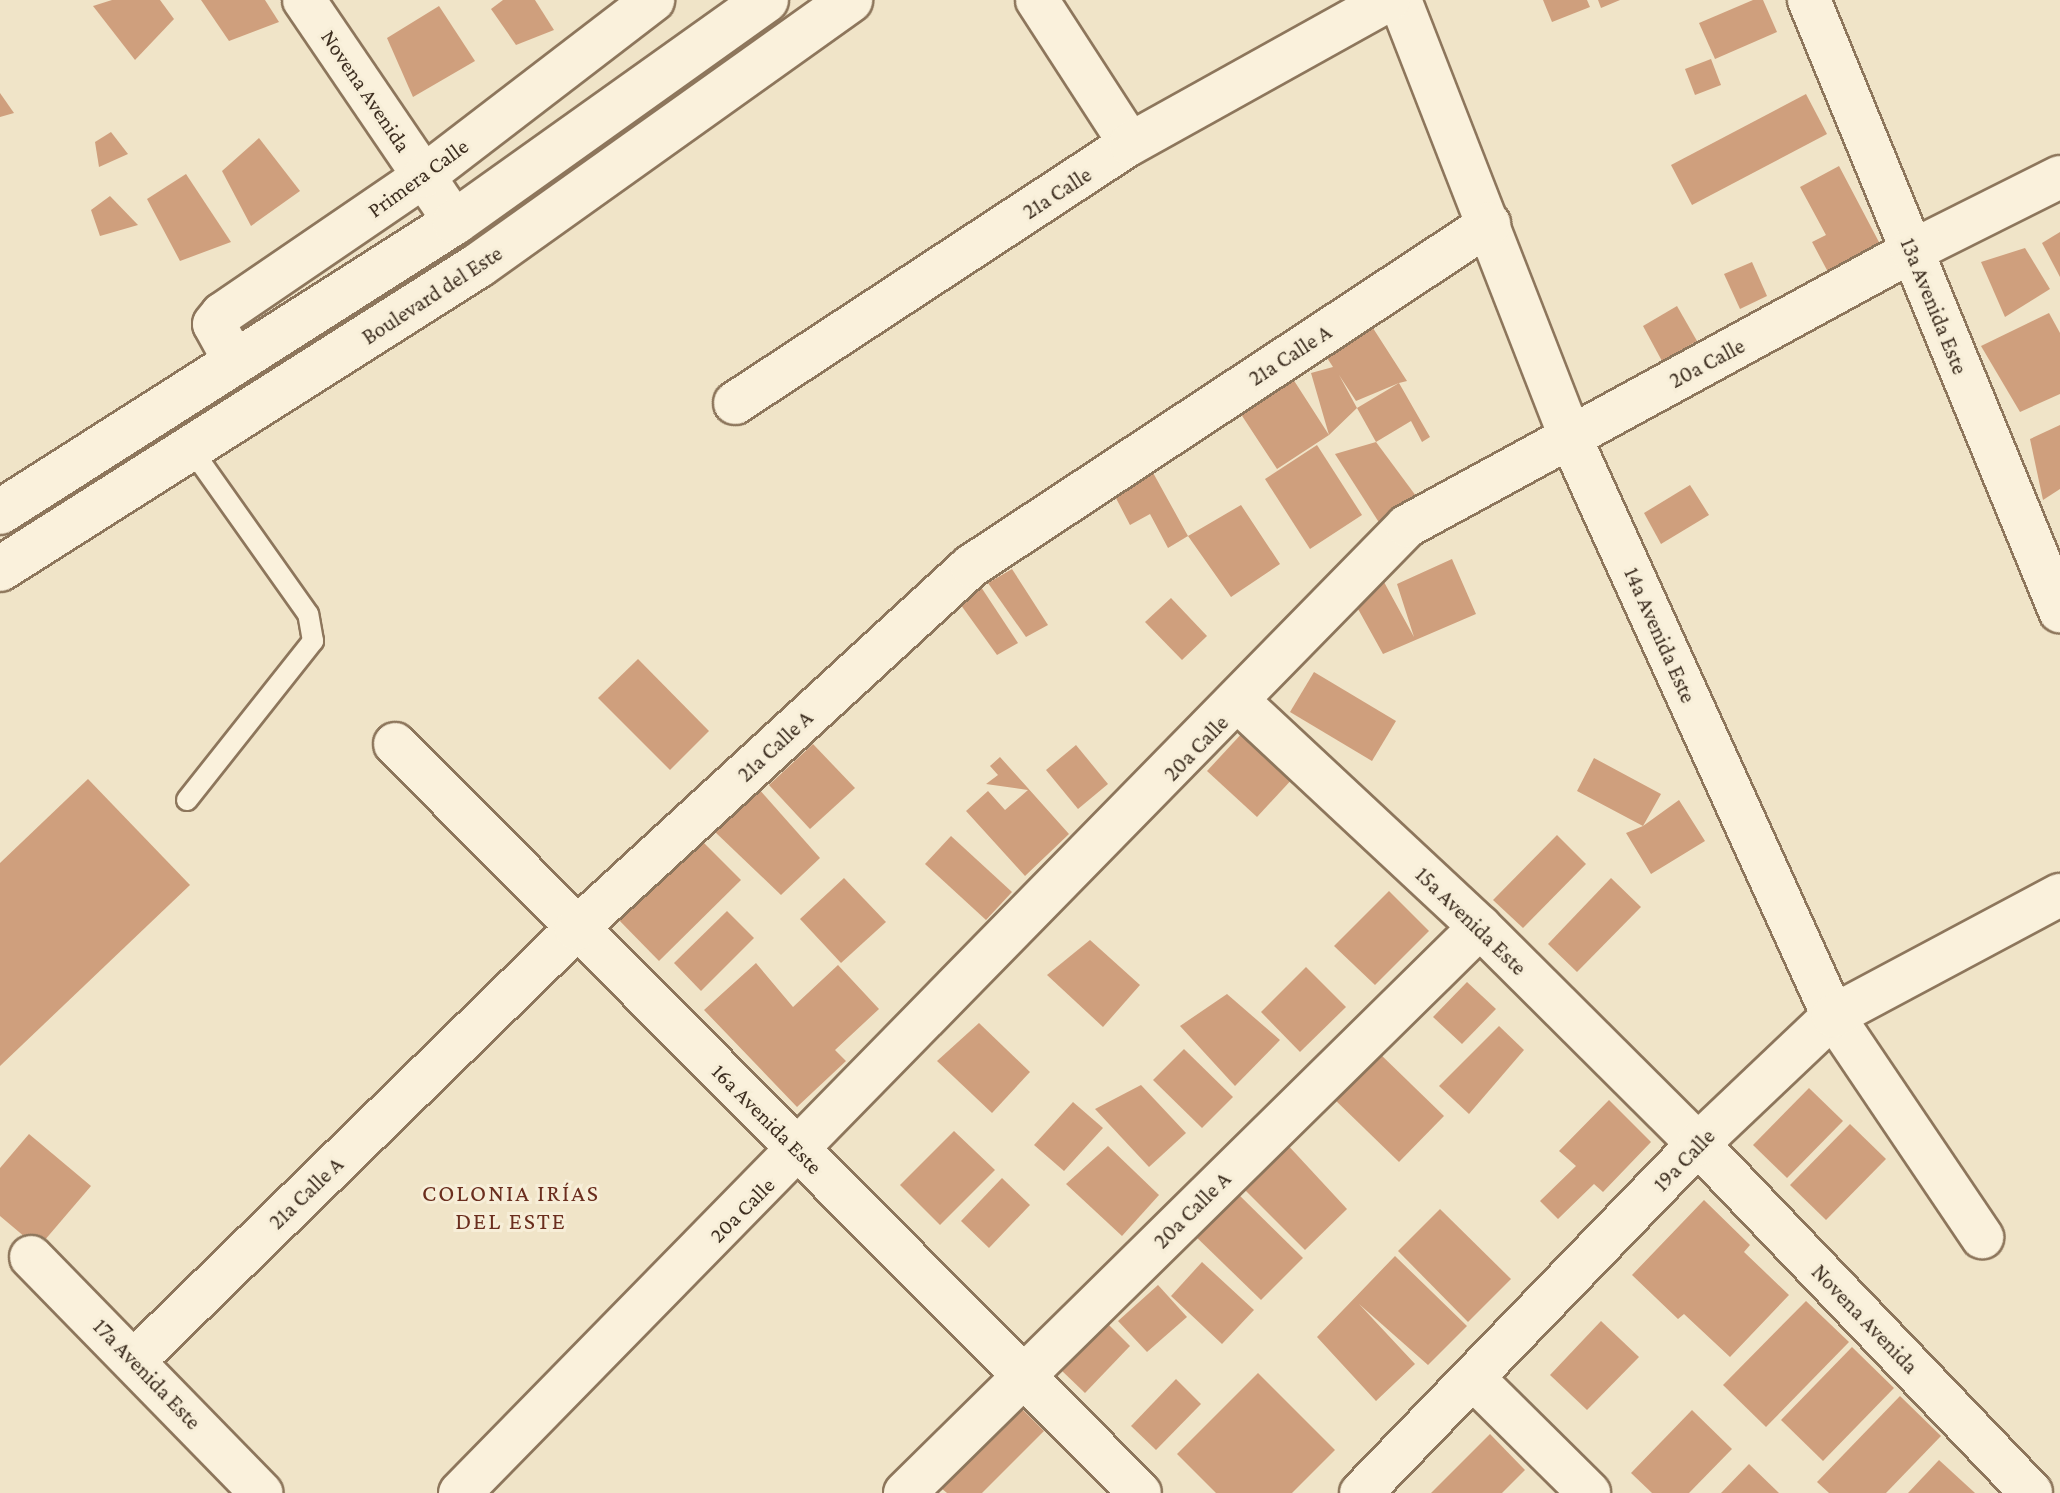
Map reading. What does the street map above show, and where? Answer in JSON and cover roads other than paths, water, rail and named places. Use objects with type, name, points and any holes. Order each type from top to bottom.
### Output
[{"type":"main road","points":[[0,512],[455,222],[766,0]]},
{"type":"main road","name":"Boulevard del Este","points":[[0,569],[479,265],[850,0]]},
{"type":"street","name":"Novena Avenida","points":[[304,0],[455,222]]},
{"type":"street","name":"Primera Calle","points":[[235,362],[214,324],[222,314],[424,176],[653,0]]},
{"type":"street","points":[[1037,0],[1130,144]]},
{"type":"street","name":"21a Calle","points":[[735,403],[1130,144],[1389,0]]},
{"type":"street","name":"14a Avenida Este","points":[[1400,0],[1570,437],[1833,1016],[1982,1237]]},
{"type":"street","name":"13a Avenida Este","points":[[1809,0],[2060,611]]},
{"type":"street","name":"20a Calle","points":[[460,1493],[1240,703],[1407,526],[1912,251],[2060,177]]},
{"type":"street","name":"21a Calle A","points":[[135,1360],[576,929],[971,566],[1489,224]]},
{"type":"street","name":"15a Avenida Este","points":[[1240,703],[1480,927],[1698,1144]]},
{"type":"street","name":"16a Avenida Este","points":[[395,744],[1140,1493]]},
{"type":"street","name":"19a Calle","points":[[1361,1493],[1698,1144],[1833,1016],[2060,895]]},
{"type":"street","name":"20a Calle A","points":[[905,1493],[1480,927]]},
{"type":"street","name":"Novena Avenida","points":[[1698,1144],[2031,1493]]},
{"type":"street","name":"17a Avenida Este","points":[[31,1257],[135,1360],[261,1493]]},
{"type":"street","points":[[1474,1379],[1589,1493]]},
{"type":"lane","points":[[187,800],[313,641],[308,614],[191,449]]},
{"type":"district","name":"COLONIA IRÍAS DEL ESTE","points":[[511,1207]]}]
